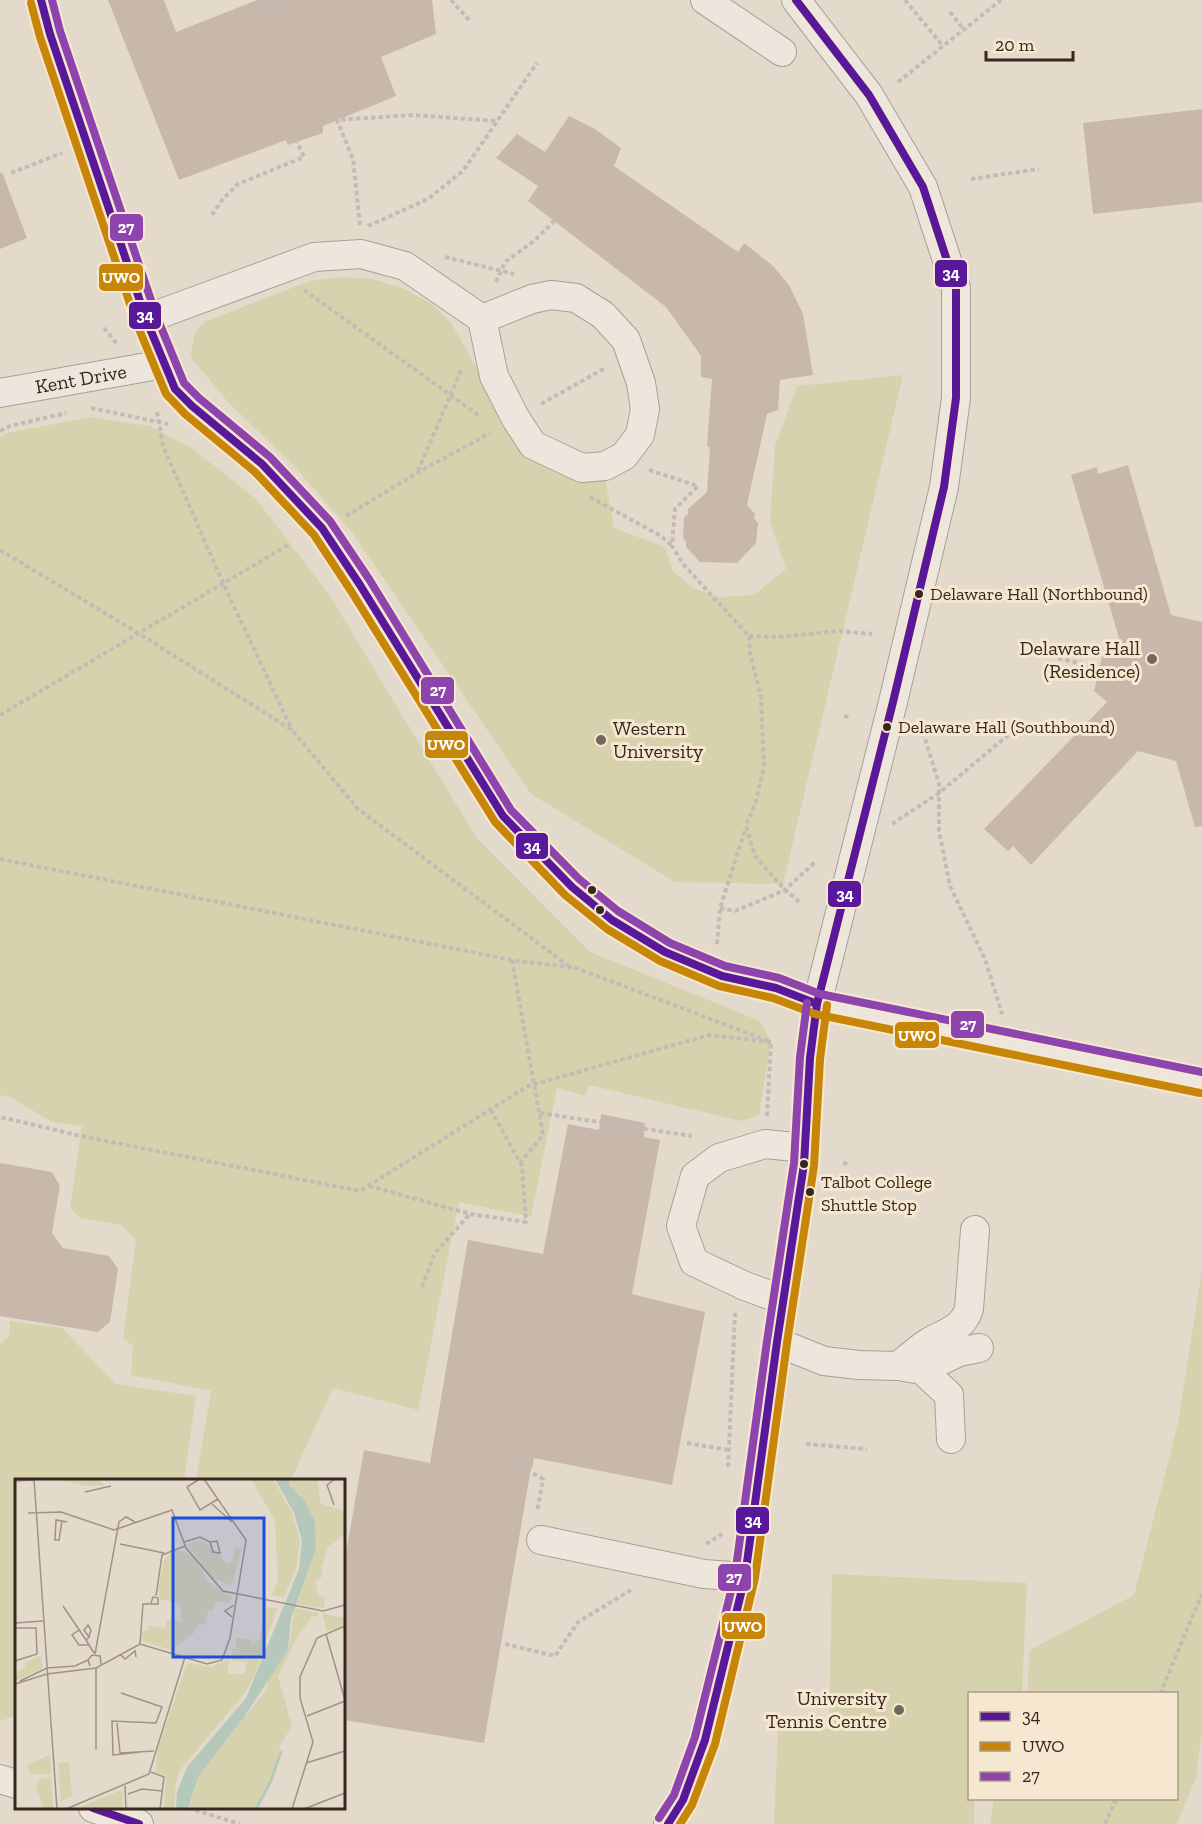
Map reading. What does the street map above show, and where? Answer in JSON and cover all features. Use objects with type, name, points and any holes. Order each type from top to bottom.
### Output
[{"type":"street","points":[[41,0],[50,34],[146,319],[175,389],[262,464],[322,528],[360,585],[503,816],[572,887],[612,920],[665,952],[722,976],[776,988],[817,1004],[1202,1083]]},
{"type":"street","points":[[705,0],[782,52]]},
{"type":"street","points":[[668,1824],[683,1800],[705,1740],[745,1577],[805,1148],[810,1058],[817,1004],[944,487],[956,398],[956,288],[923,187],[869,95],[796,0]]},
{"type":"street","points":[[146,319],[315,257],[361,254],[405,266],[482,319],[507,424],[533,445],[582,468],[605,466],[624,456],[640,435],[645,410],[641,383],[626,340],[603,315],[576,298],[551,295],[532,299],[482,319]]},
{"type":"street","name":"Kent Drive","points":[[0,393],[164,364]]},
{"type":"street","points":[[783,1300],[693,1262],[681,1226],[695,1176],[719,1158],[765,1144],[805,1148]]},
{"type":"street","points":[[910,1368],[928,1342],[959,1327],[966,1318],[969,1309],[975,1230]]},
{"type":"street","points":[[777,1342],[824,1361],[910,1368],[979,1348]]},
{"type":"street","points":[[910,1368],[949,1395],[951,1438]]},
{"type":"street","points":[[538,1531],[705,1574],[745,1577]]},
{"type":"street","points":[[0,1779],[15,1784]]},
{"type":"street","points":[[96,1809],[139,1824]]},
{"type":"path","points":[[266,14],[281,0]]},
{"type":"path","points":[[451,0],[470,21]]},
{"type":"path","points":[[905,0],[944,46]]},
{"type":"path","points":[[898,82],[1001,0]]},
{"type":"path","points":[[950,12],[964,30]]},
{"type":"path","points":[[505,107],[537,63]]},
{"type":"path","points":[[361,254],[353,159],[337,120],[413,115],[497,121]]},
{"type":"path","points":[[212,215],[222,200],[238,184],[304,157],[297,142]]},
{"type":"path","points":[[11,173],[62,153]]},
{"type":"path","points":[[971,179],[1039,169]]},
{"type":"path","points":[[494,288],[505,262],[534,241],[554,221]]},
{"type":"path","points":[[277,271],[452,395],[507,424]]},
{"type":"path","points":[[104,328],[136,369],[156,406],[163,446],[224,585],[292,730],[358,809],[570,968]]},
{"type":"path","points":[[337,521],[417,472],[631,353]]},
{"type":"path","points":[[417,472],[463,365]]},
{"type":"path","points":[[0,716],[290,544]]},
{"type":"path","points":[[0,550],[292,730]]},
{"type":"path","points":[[951,601],[958,602]]},
{"type":"path","points":[[749,636],[779,637],[839,631],[872,634]]},
{"type":"path","points":[[1058,658],[1100,668]]},
{"type":"path","points":[[844,716],[851,718]]},
{"type":"path","points":[[856,848],[939,793],[1014,731]]},
{"type":"path","points":[[923,732],[939,784],[939,831],[950,886],[985,959],[1011,1043]]},
{"type":"path","points":[[717,954],[720,908],[746,825]]},
{"type":"path","points":[[0,859],[512,960],[576,968],[771,1042]]},
{"type":"path","points":[[720,908],[735,911],[785,890],[815,862]]},
{"type":"path","points":[[512,960],[543,1135],[520,1163]]},
{"type":"path","points":[[0,1117],[81,1136],[360,1191],[528,1086],[709,1035],[771,1042]]},
{"type":"path","points":[[766,1122],[769,1104],[771,1042]]},
{"type":"path","points":[[369,1186],[470,1214],[526,1222],[522,1166],[490,1110]]},
{"type":"path","points":[[540,1113],[692,1136],[701,1135]]},
{"type":"path","points":[[843,1163],[849,1164]]},
{"type":"path","points":[[422,1287],[435,1253],[470,1214]]},
{"type":"path","points":[[728,1307],[735,1312],[728,1477]]},
{"type":"path","points":[[687,1443],[729,1450]]},
{"type":"path","points":[[806,1444],[867,1449]]},
{"type":"path","points":[[520,1466],[543,1479],[538,1531]]},
{"type":"path","points":[[699,1546],[710,1543],[722,1534],[725,1527]]},
{"type":"path","points":[[505,1644],[555,1656],[578,1622],[634,1588]]},
{"type":"path","points":[[1161,1692],[1202,1594]]},
{"type":"path","points":[[1105,1824],[1116,1800]]},
{"type":"path","points":[[191,1809],[240,1824]]},
{"type":"shaded area","points":[[343,277],[373,279],[405,289],[432,304],[451,323],[509,424],[605,477],[614,528],[665,547],[673,571],[693,588],[720,597],[754,595],[786,569],[770,522],[775,446],[797,386],[903,375],[783,884],[675,882],[531,794],[351,531],[293,465],[228,402],[190,356],[195,333],[204,322],[310,281]]},
{"type":"shaded area","points":[[91,417],[150,426],[193,449],[256,499],[330,596],[476,837],[590,952],[760,1021],[771,1042],[759,1115],[741,1121],[589,1085],[585,1096],[557,1088],[531,1217],[459,1202],[418,1410],[333,1388],[291,1479],[196,1479],[211,1391],[131,1375],[133,1346],[123,1338],[136,1241],[122,1225],[80,1218],[70,1208],[82,1126],[52,1122],[10,1097],[0,1095],[0,437],[7,433]]},
{"type":"shaded area","points":[[1202,1269],[1202,1730],[1196,1778],[1177,1824],[990,1824],[994,1800],[1178,1800],[1178,1692],[1027,1692],[1030,1650],[1134,1595],[1178,1423]]},
{"type":"shaded area","points":[[10,1321],[62,1328],[116,1384],[196,1396],[184,1479],[15,1479],[15,1716],[0,1721],[0,1344],[9,1337]]},
{"type":"shaded area","name":"University Tennis Centre","points":[[832,1574],[1027,1583],[1022,1692],[968,1692],[968,1800],[974,1800],[974,1824],[774,1824],[778,1726],[829,1729]]},
{"type":"building","points":[[108,0],[164,0],[176,32],[257,0],[432,0],[436,34],[381,57],[396,96],[323,126],[323,133],[288,145],[286,140],[179,180]]},
{"type":"building","points":[[1202,109],[1202,202],[1093,214],[1083,123]]},
{"type":"building","points":[[569,116],[595,129],[621,148],[614,166],[738,252],[744,243],[772,265],[789,285],[803,314],[813,375],[780,380],[778,410],[767,414],[747,505],[755,514],[754,518],[758,523],[756,543],[737,563],[700,562],[686,547],[683,538],[684,517],[688,514],[688,509],[707,492],[710,447],[707,446],[712,379],[701,377],[701,356],[666,307],[528,201],[538,186],[496,158],[517,134],[545,152]]},
{"type":"building","points":[[2,172],[27,238],[0,249],[0,173]]},
{"type":"building","name":"Delaware Hall (Residence)","points":[[1128,465],[1171,615],[1202,622],[1202,826],[1195,827],[1176,761],[1138,751],[1031,865],[1013,846],[1008,851],[984,829],[1107,702],[1094,691],[1104,649],[1121,645],[1071,475],[1097,467],[1098,474]]},
{"type":"building","points":[[601,1114],[645,1123],[644,1137],[660,1140],[632,1294],[705,1312],[672,1485],[534,1458],[484,1743],[345,1720],[345,1558],[364,1450],[430,1463],[468,1240],[543,1254],[568,1124],[599,1130]]},
{"type":"building","points":[[0,1163],[52,1172],[60,1186],[52,1233],[63,1248],[109,1256],[118,1269],[110,1322],[98,1332],[0,1316]]},
{"type":"transit line","name":"34","points":[[41,0],[50,34],[146,319],[175,389],[262,464],[322,528],[360,585],[503,816],[572,887],[612,920],[665,952],[722,976],[776,988],[817,1004]]},
{"type":"transit line","name":"27","points":[[52,0],[60,31],[156,315],[184,383],[270,457],[330,521],[369,579],[511,810],[579,879],[618,911],[670,943],[725,966],[779,978],[820,994],[1202,1072]]},
{"type":"transit line","name":"34","points":[[668,1824],[683,1800],[705,1740],[745,1577],[804,1164],[810,1058],[817,1004],[944,487],[956,398],[956,288],[923,187],[869,95],[796,0]]},
{"type":"transit line","name":"UWO","points":[[31,3],[40,37],[136,322],[166,394],[185,414],[255,472],[314,535],[495,822],[565,895],[607,929],[660,961],[719,986],[773,998],[815,1014],[1200,1093]]},
{"type":"transit line","name":"27","points":[[659,1818],[674,1795],[695,1737],[735,1575],[794,1163],[800,1057],[807,1003]]},
{"type":"transit line","name":"UWO","points":[[680,1824],[692,1805],[715,1744],[755,1578],[814,1166],[820,1059],[827,1005]]},
{"type":"transit line","name":"34","points":[[96,1809],[139,1824]]},
{"type":"place","name":"Delaware Hall (Northbound)","points":[[919,594]]},
{"type":"place","name":"Delaware Hall (Residence)","points":[[1152,659]]},
{"type":"place","name":"Delaware Hall (Southbound)","points":[[887,727]]},
{"type":"place","name":"Western University","points":[[601,740]]},
{"type":"place","name":"Talbot College Shuttle Stop","points":[[810,1192]]},
{"type":"place","name":"University Tennis Centre","points":[[899,1710]]}]
